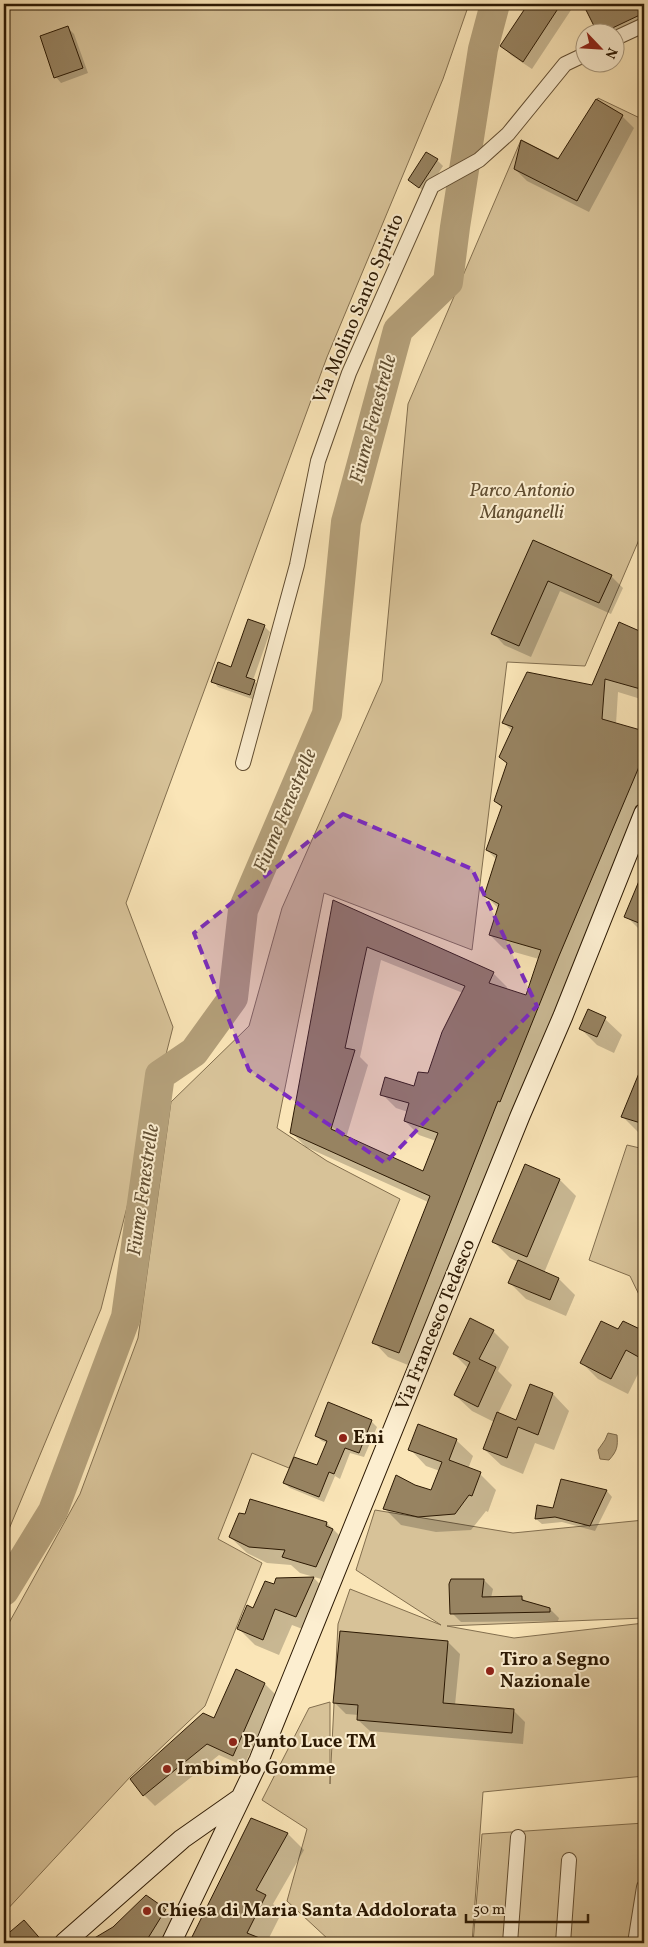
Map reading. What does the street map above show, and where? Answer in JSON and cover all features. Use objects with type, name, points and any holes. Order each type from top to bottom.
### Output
[{"type":"street","points":[[626,33],[644,25]]},
{"type":"street","name":"Via Molino Santo Spirito","points":[[242,763],[297,566],[318,461],[349,373],[432,186],[479,160],[508,134],[566,64],[576,59]]},
{"type":"street","name":"Via Francesco Tedesco","points":[[171,1943],[260,1760],[516,1126],[564,1016],[644,813]]},
{"type":"street","points":[[64,1943],[182,1839],[240,1798]]},
{"type":"street","points":[[510,1943],[518,1837]]},
{"type":"street","points":[[563,1943],[569,1860]]},
{"type":"street","points":[[636,1943],[644,1887]]},
{"type":"highlighted area","points":[[343,814],[472,869],[537,1006],[385,1163],[249,1070],[194,933]]},
{"type":"green space","points":[[4,4],[469,4],[443,79],[327,357],[126,903],[173,1027],[101,1309],[4,1541]]},
{"type":"green space","name":"Parco Antonio Manganelli","points":[[598,98],[644,120],[644,528],[585,666],[507,662],[472,950],[324,893],[277,1128],[327,1161],[400,1199],[289,1468],[252,1453],[218,1539],[262,1563],[205,1706],[131,1776],[4,1913],[4,1632],[80,1494],[138,1338],[171,1102],[249,1026],[282,908],[382,681],[408,404],[521,140],[559,159]]},
{"type":"green space","points":[[627,1145],[644,1149],[644,1305],[630,1276],[589,1260]]},
{"type":"green space","points":[[375,1510],[513,1533],[644,1520],[644,1618],[447,1626],[514,1638],[644,1623],[644,1776],[483,1792],[472,1943],[326,1943],[329,1940],[287,1901],[307,1829],[262,1800],[309,1708],[330,1702],[330,1784],[338,1624],[350,1589],[441,1625],[356,1570]]},
{"type":"green space","points":[[644,1823],[644,1943],[473,1943],[482,1834]]},
{"type":"shaded area","points":[[608,1433],[617,1435],[616,1449],[609,1460],[600,1459],[598,1450]]},
{"type":"building","points":[[528,4],[561,4],[523,62],[500,46]]},
{"type":"building","points":[[583,4],[644,4],[644,13],[625,22],[592,22]]},
{"type":"building","points":[[68,26],[83,68],[54,78],[40,36]]},
{"type":"building","points":[[596,99],[623,115],[577,201],[514,169],[521,140],[558,159]]},
{"type":"building","points":[[426,152],[438,159],[419,188],[408,180]]},
{"type":"building","points":[[533,540],[612,575],[599,603],[548,581],[519,646],[491,634]]},
{"type":"building","points":[[248,619],[265,625],[246,677],[255,680],[250,695],[211,682],[218,662],[231,667]]},
{"type":"building","points":[[619,622],[644,633],[644,690],[605,679],[602,719],[644,731],[644,755],[500,1102],[498,1101],[399,1353],[372,1343],[430,1196],[290,1133],[333,900],[494,972],[489,983],[526,995],[541,950],[489,935],[499,904],[484,896],[497,855],[486,850],[502,806],[494,801],[507,763],[499,757],[513,727],[502,723],[527,672],[592,685]],"holes":[[[367,947],[465,986],[442,1032],[428,1073],[418,1072],[414,1086],[385,1077],[380,1095],[409,1103],[404,1121],[438,1133],[423,1171],[331,1129],[355,1050],[345,1048]]]},
{"type":"building","points":[[644,869],[644,925],[624,917]]},
{"type":"building","points":[[588,1009],[606,1017],[597,1037],[579,1029]]},
{"type":"building","points":[[644,1061],[644,1124],[621,1117]]},
{"type":"building","points":[[525,1164],[560,1179],[527,1257],[492,1242]]},
{"type":"building","points":[[518,1260],[559,1278],[550,1300],[508,1283]]},
{"type":"building","points":[[470,1318],[494,1330],[479,1359],[496,1367],[478,1407],[454,1395],[470,1362],[453,1354]]},
{"type":"building","points":[[601,1321],[618,1329],[623,1321],[644,1331],[644,1360],[626,1350],[611,1379],[580,1363]]},
{"type":"building","points":[[530,1384],[553,1393],[538,1435],[518,1427],[507,1458],[483,1449],[497,1412],[516,1420]]},
{"type":"building","name":"Eni","points":[[328,1402],[372,1420],[359,1453],[345,1448],[334,1474],[329,1472],[319,1497],[283,1483],[294,1457],[317,1465],[327,1441],[315,1436]]},
{"type":"building","points":[[418,1424],[457,1439],[449,1460],[481,1472],[472,1496],[469,1495],[455,1514],[418,1517],[383,1509],[396,1475],[415,1485],[431,1490],[442,1462],[408,1450]]},
{"type":"building","points":[[561,1479],[607,1490],[590,1526],[555,1517],[535,1519],[537,1505],[553,1508]]},
{"type":"building","points":[[250,1499],[327,1522],[326,1526],[333,1529],[316,1567],[282,1557],[285,1550],[249,1547],[229,1537],[239,1513],[245,1514]]},
{"type":"building","points":[[314,1577],[296,1617],[275,1609],[263,1640],[237,1629],[247,1605],[253,1608],[265,1581],[274,1584],[276,1578]]},
{"type":"building","points":[[451,1579],[484,1579],[482,1597],[522,1596],[522,1600],[550,1608],[550,1612],[450,1614],[449,1584]]},
{"type":"building","points":[[340,1631],[448,1641],[443,1703],[514,1709],[512,1733],[357,1720],[358,1705],[333,1703]]},
{"type":"building","points":[[236,1669],[265,1683],[233,1756],[207,1744],[143,1796],[130,1779],[203,1713],[214,1718]]},
{"type":"building","points":[[251,1818],[288,1833],[256,1890],[266,1895],[247,1933],[272,1943],[189,1943]]},
{"type":"building","points":[[146,1895],[166,1909],[145,1943],[86,1943],[113,1927]]},
{"type":"building","points":[[24,1920],[44,1943],[4,1943],[4,1937]]},
{"type":"waterway","name":"Fiume Fenestrelle","points":[[4,1591],[53,1511],[126,1317],[160,1075],[194,1052],[233,998],[243,910],[327,714],[346,522],[398,330],[448,282],[483,49],[495,4]]},
{"type":"place","name":"Eni","points":[[343,1438]]},
{"type":"place","name":"Tiro a Segno Nazionale","points":[[490,1671]]},
{"type":"place","name":"Punto Luce TM","points":[[233,1742]]},
{"type":"place","name":"Imbimbo Gomme","points":[[167,1769]]},
{"type":"place","name":"Chiesa di Maria Santa Addolorata","points":[[147,1911]]}]
